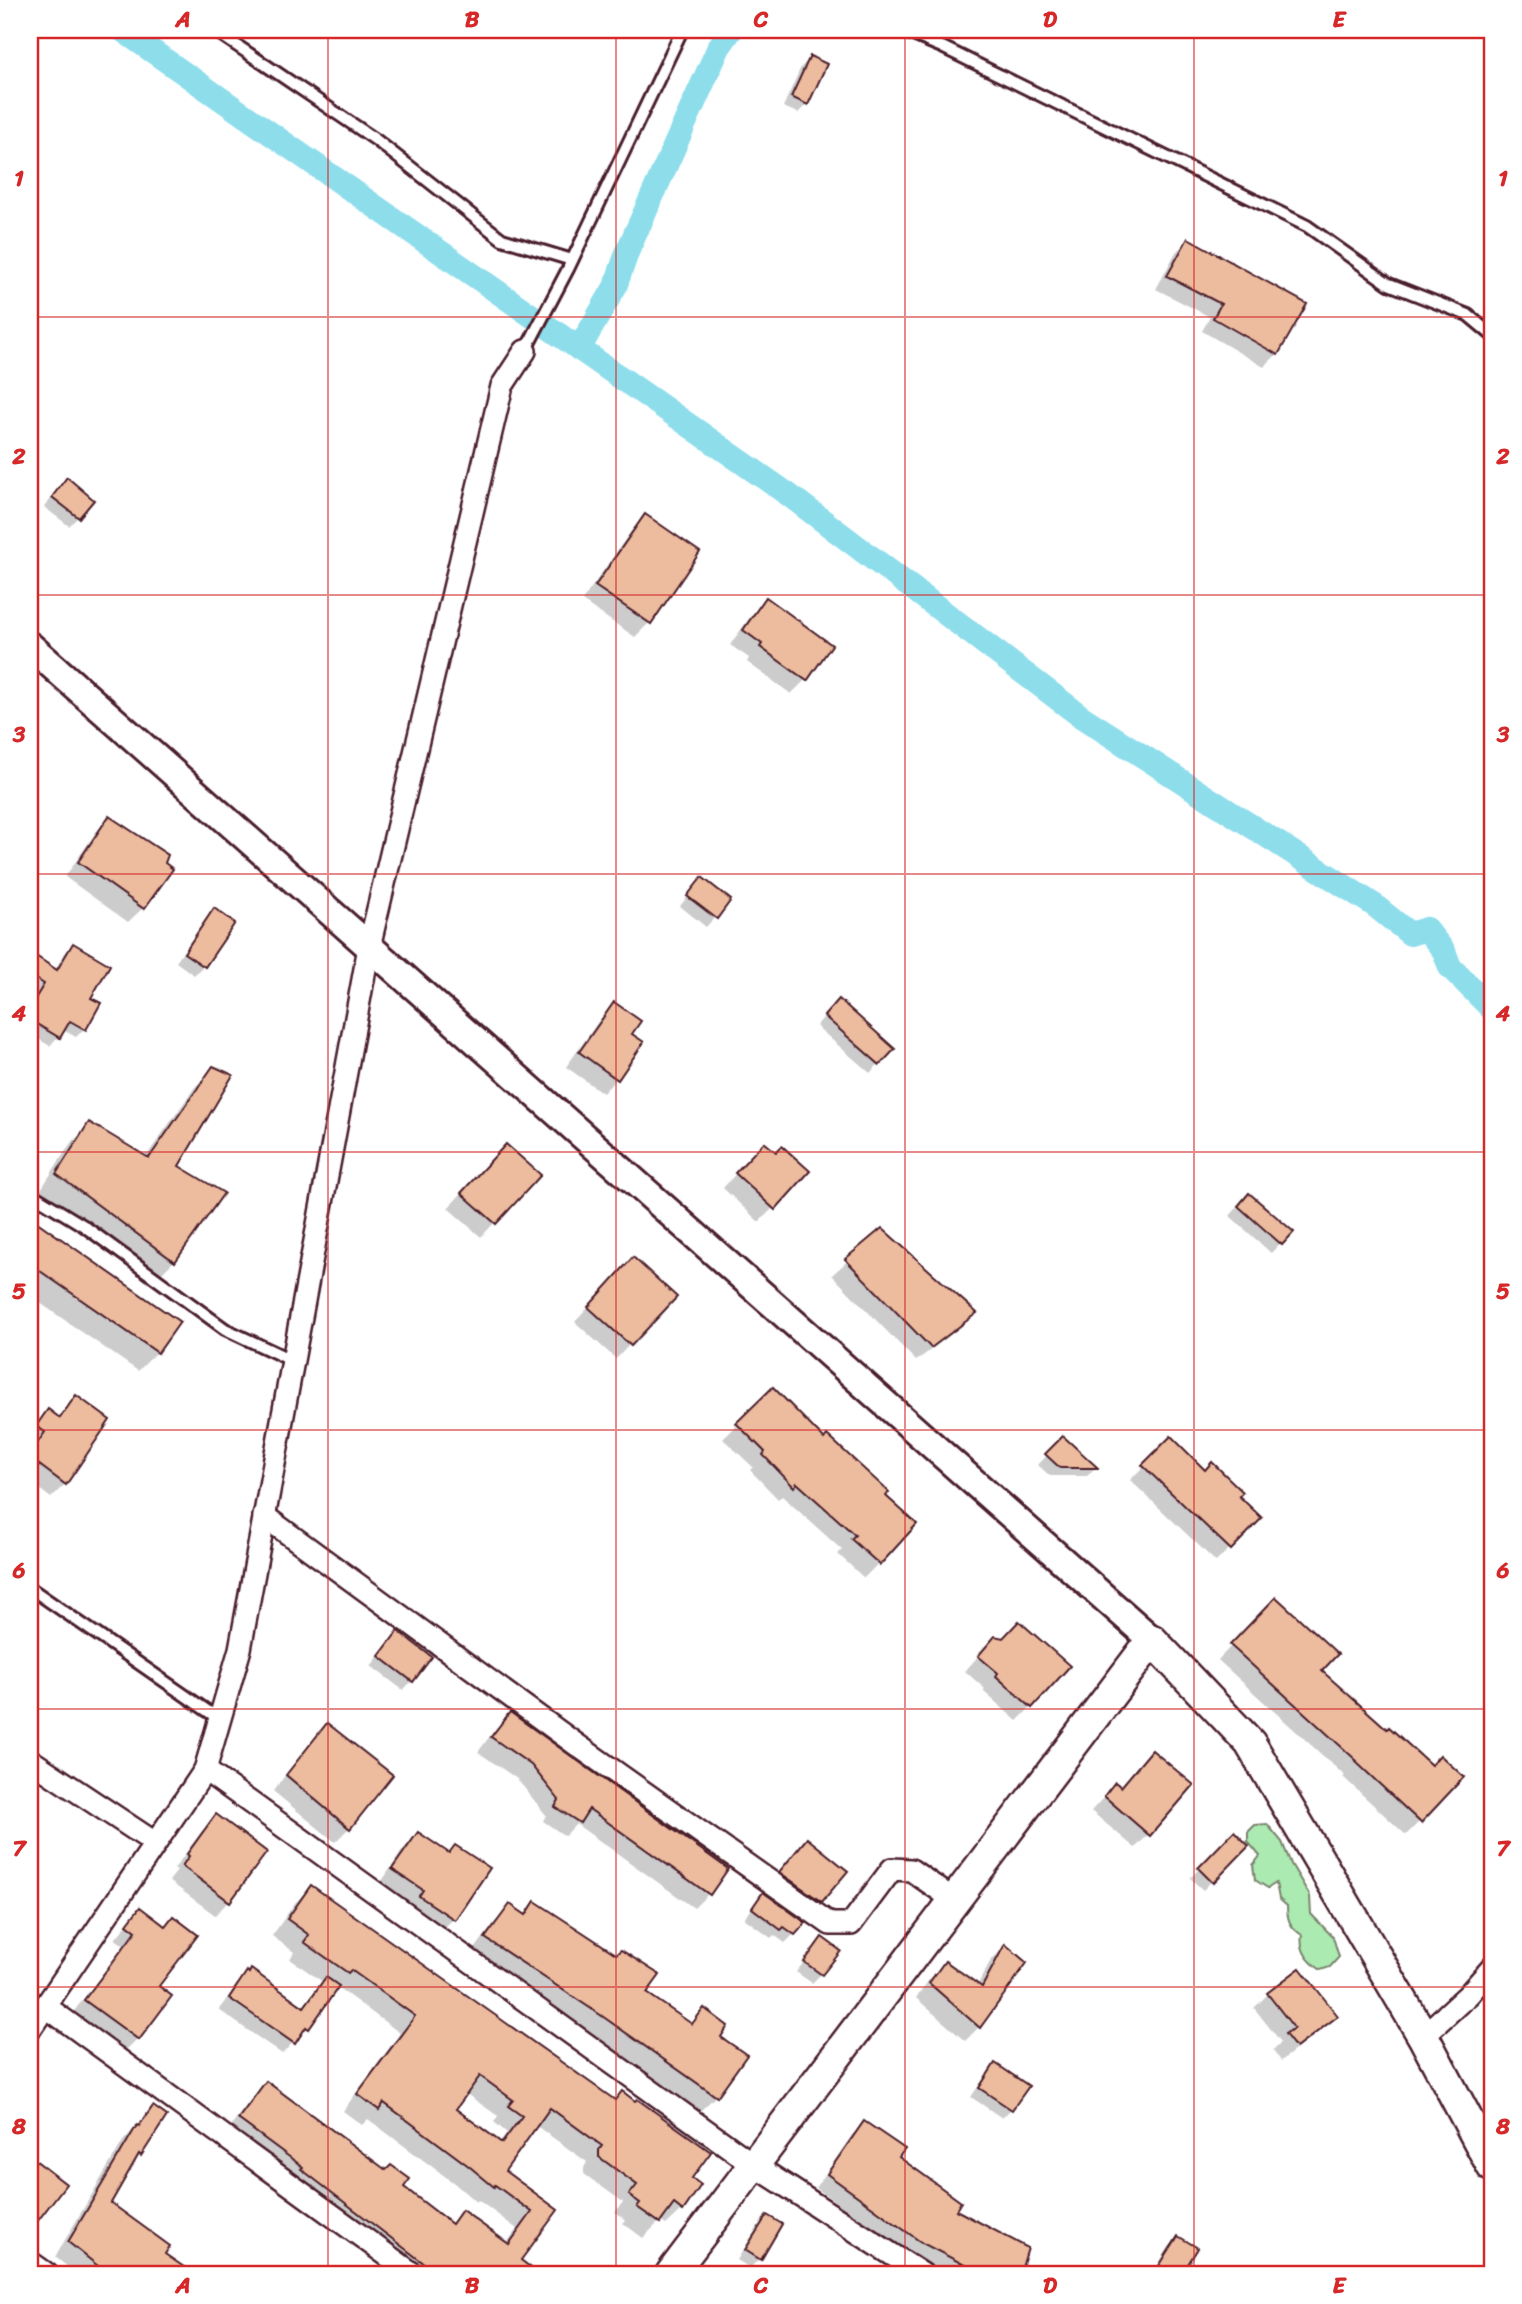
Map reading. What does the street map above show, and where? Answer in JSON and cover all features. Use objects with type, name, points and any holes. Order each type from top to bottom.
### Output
[{"type":"main road","points":[[671,2274],[1152,1640],[1250,1743],[1423,2036],[1492,2166]]},
{"type":"street","points":[[30,2029],[205,1770],[240,1649],[369,947],[502,386],[525,351]]},
{"type":"street","points":[[30,646],[1152,1640]]},
{"type":"street","points":[[264,1516],[578,1745],[830,1924],[851,1924],[892,1869],[911,1870],[954,1900]]},
{"type":"street","points":[[30,1760],[155,1843]]},
{"type":"street","points":[[205,1770],[754,2165],[922,2274]]},
{"type":"street","points":[[1423,2036],[1468,1995],[1492,1968]]},
{"type":"street","points":[[45,2006],[413,2274]]},
{"type":"street","points":[[30,2262],[47,2274]]},
{"type":"lane","points":[[214,30],[376,140],[502,239],[570,265]]},
{"type":"lane","points":[[525,351],[570,265],[682,30]]},
{"type":"lane","points":[[901,30],[942,47],[1307,226],[1389,284],[1468,315],[1492,335]]},
{"type":"lane","points":[[30,1193],[84,1227],[225,1329],[293,1361]]},
{"type":"lane","points":[[30,1588],[219,1719]]},
{"type":"green space","points":[[1267,1824],[1282,1842],[1291,1864],[1310,1896],[1311,1914],[1333,1937],[1339,1957],[1330,1967],[1321,1970],[1306,1955],[1301,1941],[1302,1935],[1290,1923],[1287,1906],[1279,1899],[1276,1883],[1268,1888],[1255,1880],[1253,1865],[1260,1856],[1248,1842],[1248,1832],[1255,1825]]},
{"type":"building","points":[[810,56],[827,64],[808,105],[791,97]]},
{"type":"building","points":[[1188,238],[1307,304],[1278,355],[1213,318],[1221,304],[1167,276]]},
{"type":"building","points":[[67,477],[94,500],[79,518],[52,497]]},
{"type":"building","points":[[645,514],[700,552],[651,624],[595,586]]},
{"type":"building","points":[[766,597],[832,645],[807,681],[760,647],[762,644],[743,630]]},
{"type":"building","points":[[109,816],[168,855],[165,863],[173,869],[144,909],[78,862]]},
{"type":"building","points":[[702,877],[731,900],[717,919],[687,896]]},
{"type":"building","points":[[214,908],[235,923],[205,967],[184,953]]},
{"type":"building","points":[[73,943],[110,965],[91,998],[101,1003],[86,1030],[70,1021],[60,1038],[30,1020],[30,1007],[44,984],[30,975],[30,952],[57,970]]},
{"type":"building","points":[[839,999],[895,1049],[880,1065],[824,1016]]},
{"type":"building","points":[[614,1002],[641,1021],[632,1034],[644,1042],[618,1080],[579,1052]]},
{"type":"building","points":[[213,1066],[233,1075],[179,1166],[224,1193],[175,1262],[56,1174],[89,1122],[149,1158]]},
{"type":"building","points":[[764,1142],[776,1152],[782,1146],[810,1171],[775,1210],[735,1173]]},
{"type":"building","points":[[506,1144],[541,1175],[496,1224],[461,1193]]},
{"type":"building","points":[[1249,1193],[1294,1232],[1282,1245],[1238,1206]]},
{"type":"building","points":[[30,1217],[180,1322],[158,1353],[30,1264]]},
{"type":"building","points":[[882,1228],[977,1313],[931,1348],[845,1259]]},
{"type":"building","points":[[633,1257],[677,1297],[631,1346],[588,1307]]},
{"type":"building","points":[[773,1387],[824,1439],[827,1435],[889,1492],[886,1496],[917,1524],[880,1565],[851,1539],[855,1535],[797,1483],[794,1487],[736,1423]]},
{"type":"building","points":[[76,1395],[110,1420],[66,1485],[30,1458],[30,1454],[45,1432],[36,1426],[48,1409],[60,1418]]},
{"type":"building","points":[[1063,1436],[1098,1468],[1060,1468],[1045,1454]]},
{"type":"building","points":[[1171,1436],[1205,1470],[1212,1462],[1243,1492],[1239,1496],[1262,1518],[1231,1550],[1142,1465]]},
{"type":"building","points":[[1276,1597],[1338,1654],[1322,1671],[1431,1765],[1440,1755],[1464,1777],[1421,1823],[1230,1645]]},
{"type":"building","points":[[1019,1621],[1070,1666],[1032,1708],[978,1656],[995,1636],[1003,1638]]},
{"type":"building","points":[[398,1631],[432,1657],[413,1682],[379,1656]]},
{"type":"building","points":[[510,1712],[728,1869],[710,1895],[589,1809],[580,1823],[555,1807],[559,1800],[531,1765],[491,1737]]},
{"type":"building","points":[[327,1723],[393,1775],[350,1829],[286,1775]]},
{"type":"building","points":[[1152,1750],[1194,1785],[1150,1836],[1104,1796],[1115,1782],[1121,1787]]},
{"type":"building","points":[[216,1814],[267,1852],[230,1902],[182,1866],[189,1856],[187,1854]]},
{"type":"building","points":[[1234,1831],[1249,1846],[1213,1883],[1198,1868]]},
{"type":"building","points":[[418,1832],[449,1853],[455,1845],[490,1868],[455,1920],[419,1896],[423,1890],[392,1869]]},
{"type":"building","points":[[807,1838],[848,1871],[822,1902],[779,1872]]},
{"type":"building","points":[[311,1885],[615,2100],[622,2091],[635,2101],[637,2099],[711,2152],[692,2178],[701,2185],[683,2211],[674,2204],[660,2223],[637,2207],[640,2203],[629,2195],[637,2185],[599,2157],[602,2146],[550,2108],[505,2171],[558,2210],[521,2260],[539,2274],[438,2274],[238,2119],[266,2081],[386,2170],[391,2165],[410,2179],[404,2187],[452,2224],[462,2210],[509,2244],[532,2212],[495,2185],[494,2187],[384,2103],[379,2110],[357,2094],[415,2016],[351,1970],[348,1973],[304,1942],[309,1935],[287,1919]],"holes":[[[480,2076],[513,2100],[508,2106],[522,2116],[502,2143],[456,2109]]]},
{"type":"building","points":[[763,1892],[806,1923],[795,1935],[784,1927],[781,1930],[752,1908]]},
{"type":"building","points":[[535,1901],[616,1954],[621,1950],[660,1975],[647,1993],[692,2024],[704,2008],[728,2026],[721,2037],[747,2055],[717,2097],[485,1938],[510,1904],[526,1915]]},
{"type":"building","points":[[140,1907],[165,1926],[173,1916],[198,1935],[159,1986],[172,1996],[139,2040],[84,2000],[136,1931],[127,1924]]},
{"type":"building","points":[[822,1937],[841,1951],[822,1975],[804,1962]]},
{"type":"building","points":[[1005,1944],[1027,1963],[980,2028],[929,1983],[945,1961],[982,1987]]},
{"type":"building","points":[[1300,1968],[1338,2016],[1296,2048],[1285,2034],[1294,2028],[1267,1993]]},
{"type":"building","points":[[251,1969],[304,2007],[326,1977],[339,1986],[295,2044],[229,1998]]},
{"type":"building","points":[[995,2063],[1029,2086],[1012,2110],[979,2088]]},
{"type":"building","points":[[153,2106],[167,2116],[141,2156],[139,2154],[111,2203],[170,2246],[165,2254],[194,2274],[108,2274],[68,2242],[137,2125],[139,2126]]},
{"type":"building","points":[[864,2121],[905,2149],[899,2157],[961,2202],[956,2210],[1028,2248],[1020,2274],[982,2274],[922,2243],[827,2174]]},
{"type":"building","points":[[30,2156],[66,2184],[30,2231]]},
{"type":"building","points":[[767,2215],[782,2224],[761,2260],[745,2250]]},
{"type":"building","points":[[1178,2236],[1198,2248],[1182,2274],[1154,2274]]},
{"type":"waterway","points":[[122,30],[789,495],[1082,717],[1374,905],[1410,934],[1426,929],[1444,951],[1450,967],[1492,1009]]},
{"type":"waterway","points":[[579,349],[615,287],[628,250],[719,47],[731,30]]}]
